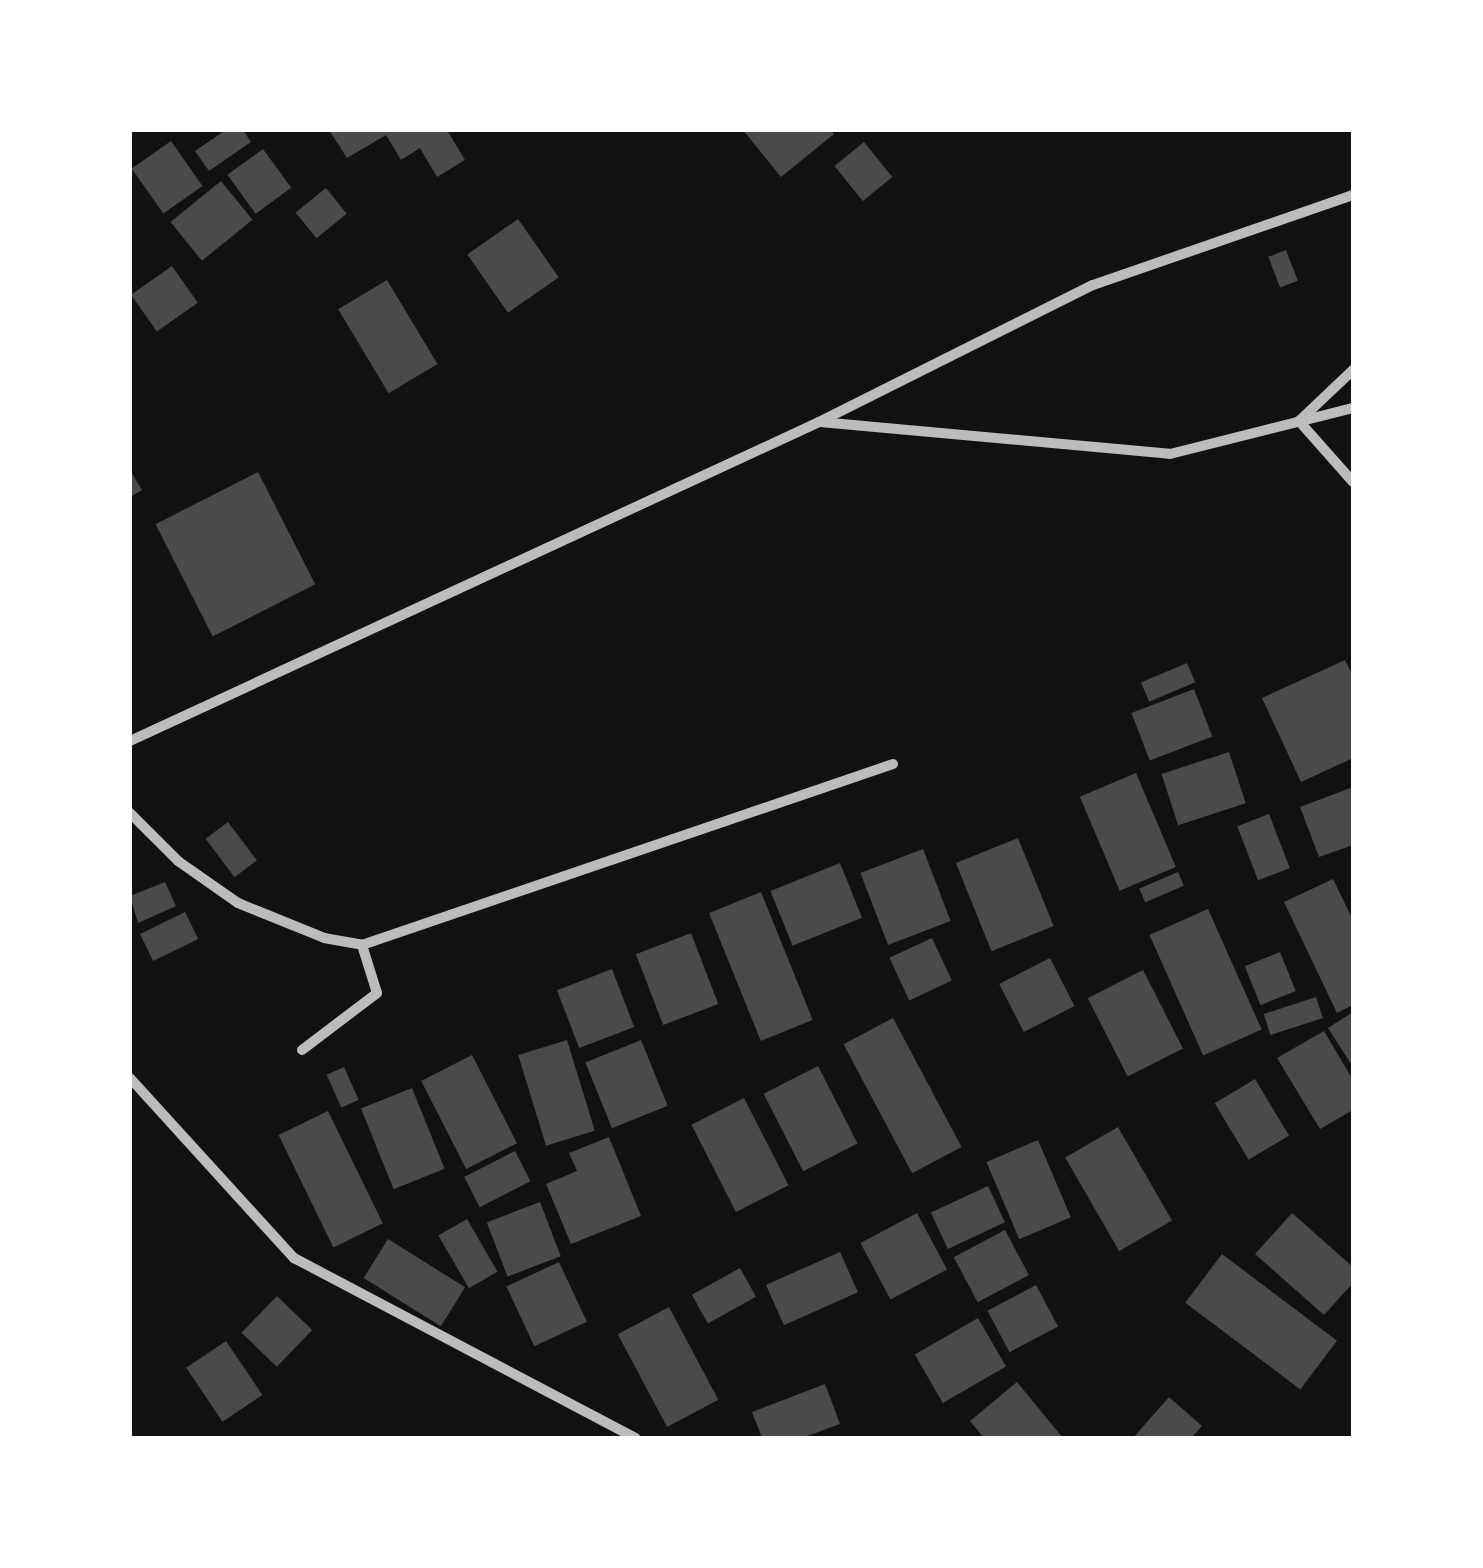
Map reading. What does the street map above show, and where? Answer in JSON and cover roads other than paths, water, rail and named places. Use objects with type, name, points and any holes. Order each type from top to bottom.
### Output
[{"type":"street","points":[[130,741],[819,422],[1093,285],[1353,194]]},
{"type":"street","points":[[1298,421],[1353,370]]},
{"type":"street","points":[[819,422],[1170,454],[1353,408]]},
{"type":"street","points":[[1298,421],[1353,482]]},
{"type":"street","points":[[130,813],[178,861],[238,903],[324,938],[362,946],[894,764]]},
{"type":"street","points":[[302,1050],[376,993],[362,946]]},
{"type":"street","points":[[130,1078],[294,1258],[636,1438]]}]
